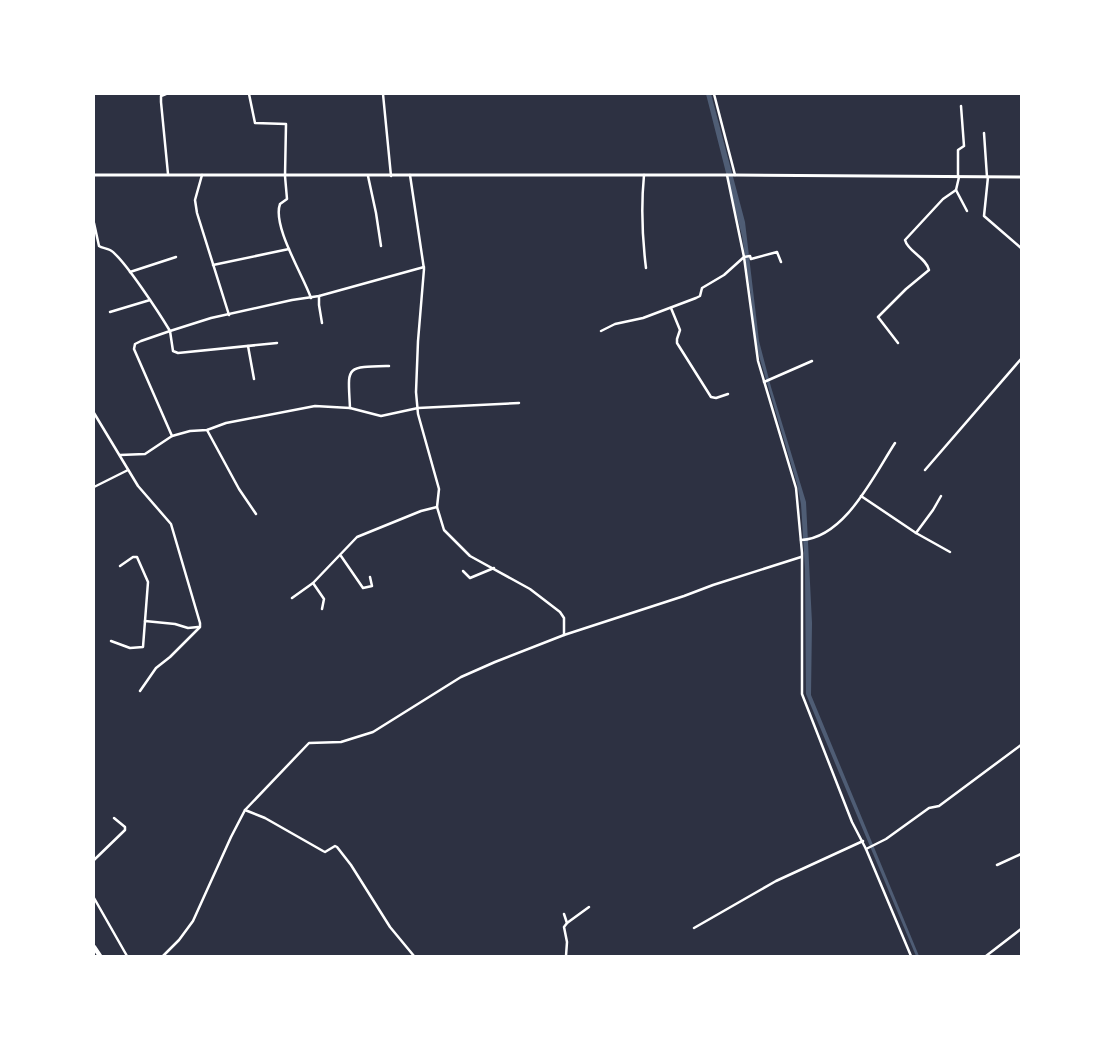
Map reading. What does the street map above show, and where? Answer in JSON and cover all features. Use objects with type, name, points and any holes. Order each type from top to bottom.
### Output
[{"type":"highway","points":[[94,947],[100,956]]},
{"type":"street","points":[[166,94],[161,96],[161,102],[168,174]]},
{"type":"street","points":[[249,94],[255,123],[286,124],[285,176],[287,199],[280,204],[279,208],[282,230],[288,249],[311,298]]},
{"type":"street","points":[[383,94],[391,176]]},
{"type":"street","points":[[714,94],[734,175]]},
{"type":"street","points":[[961,106],[964,146],[958,150],[956,190],[967,211]]},
{"type":"street","points":[[984,133],[988,177],[984,216],[1021,248]]},
{"type":"street","points":[[94,175],[1021,177]]},
{"type":"street","points":[[202,175],[195,200],[197,213],[229,315]]},
{"type":"street","points":[[410,175],[424,267],[416,392],[418,408],[439,488],[437,507],[444,530],[470,556],[530,588],[560,612],[564,618],[564,635]]},
{"type":"street","points":[[644,175],[642,238],[646,268]]},
{"type":"street","points":[[727,175],[744,257],[758,361],[796,488],[802,540],[802,694],[852,822],[868,848],[911,956]]},
{"type":"street","points":[[368,176],[382,246]]},
{"type":"street","points":[[898,343],[878,318],[906,288],[929,270],[928,265],[906,244],[905,240],[942,200],[956,190]]},
{"type":"street","points":[[94,223],[99,246],[111,251],[130,272],[170,331],[173,352],[277,343]]},
{"type":"street","points":[[213,265],[288,249]]},
{"type":"street","points":[[601,331],[610,326],[643,318],[700,296],[702,288],[724,275],[744,257],[750,256],[751,259],[777,252],[780,262]]},
{"type":"street","points":[[130,272],[176,258]]},
{"type":"street","points":[[172,436],[134,346],[141,340],[211,318],[292,300],[311,298],[424,267]]},
{"type":"street","points":[[319,296],[322,323]]},
{"type":"street","points":[[110,312],[150,300]]},
{"type":"street","points":[[671,308],[679,328],[678,343],[712,397],[716,398],[728,394]]},
{"type":"street","points":[[248,346],[254,379]]},
{"type":"street","points":[[925,470],[1021,359]]},
{"type":"street","points":[[764,382],[812,361]]},
{"type":"street","points":[[350,408],[348,377],[351,371],[359,367],[389,366]]},
{"type":"street","points":[[120,455],[145,454],[172,436],[190,431],[207,430],[226,423],[315,406],[350,408],[381,416],[418,408],[519,403]]},
{"type":"street","points":[[94,413],[138,486],[171,524],[200,627]]},
{"type":"street","points":[[207,430],[239,489],[256,514]]},
{"type":"street","points":[[802,540],[809,540],[843,519],[861,496],[895,443]]},
{"type":"street","points":[[94,487],[128,470]]},
{"type":"street","points":[[861,496],[916,533],[950,552]]},
{"type":"street","points":[[916,533],[941,496]]},
{"type":"street","points":[[292,598],[314,583],[357,537],[421,510],[437,507]]},
{"type":"street","points":[[341,556],[363,588],[372,586],[370,577]]},
{"type":"street","points":[[111,642],[130,648],[143,647],[148,582],[137,557],[133,557],[120,566]]},
{"type":"street","points":[[163,956],[193,921],[245,810],[309,743],[341,742],[373,732],[461,677],[495,662],[564,635],[802,557]]},
{"type":"street","points":[[463,571],[470,578],[494,568]]},
{"type":"street","points":[[314,583],[324,599],[322,609]]},
{"type":"street","points":[[145,621],[175,624],[188,628],[200,627]]},
{"type":"street","points":[[140,691],[156,668],[200,627]]},
{"type":"street","points":[[868,848],[929,808],[939,806],[1021,744]]},
{"type":"street","points":[[245,810],[266,818],[323,851],[328,851],[335,846],[342,851],[390,927],[414,956]]},
{"type":"street","points":[[94,860],[125,830],[125,827],[114,818]]},
{"type":"street","points":[[694,928],[776,881],[863,842]]},
{"type":"street","points":[[997,865],[1021,854]]},
{"type":"street","points":[[94,898],[126,956]]},
{"type":"street","points":[[566,956],[567,942],[564,930],[567,923],[589,907]]},
{"type":"street","points":[[564,914],[567,923]]},
{"type":"street","points":[[986,956],[1021,928]]},
{"type":"water","points":[[706,94],[711,94],[745,222],[759,341],[806,502],[812,623],[811,695],[919,956],[916,956],[806,694],[805,569],[801,504],[797,484],[759,356],[754,333],[742,236]]}]
